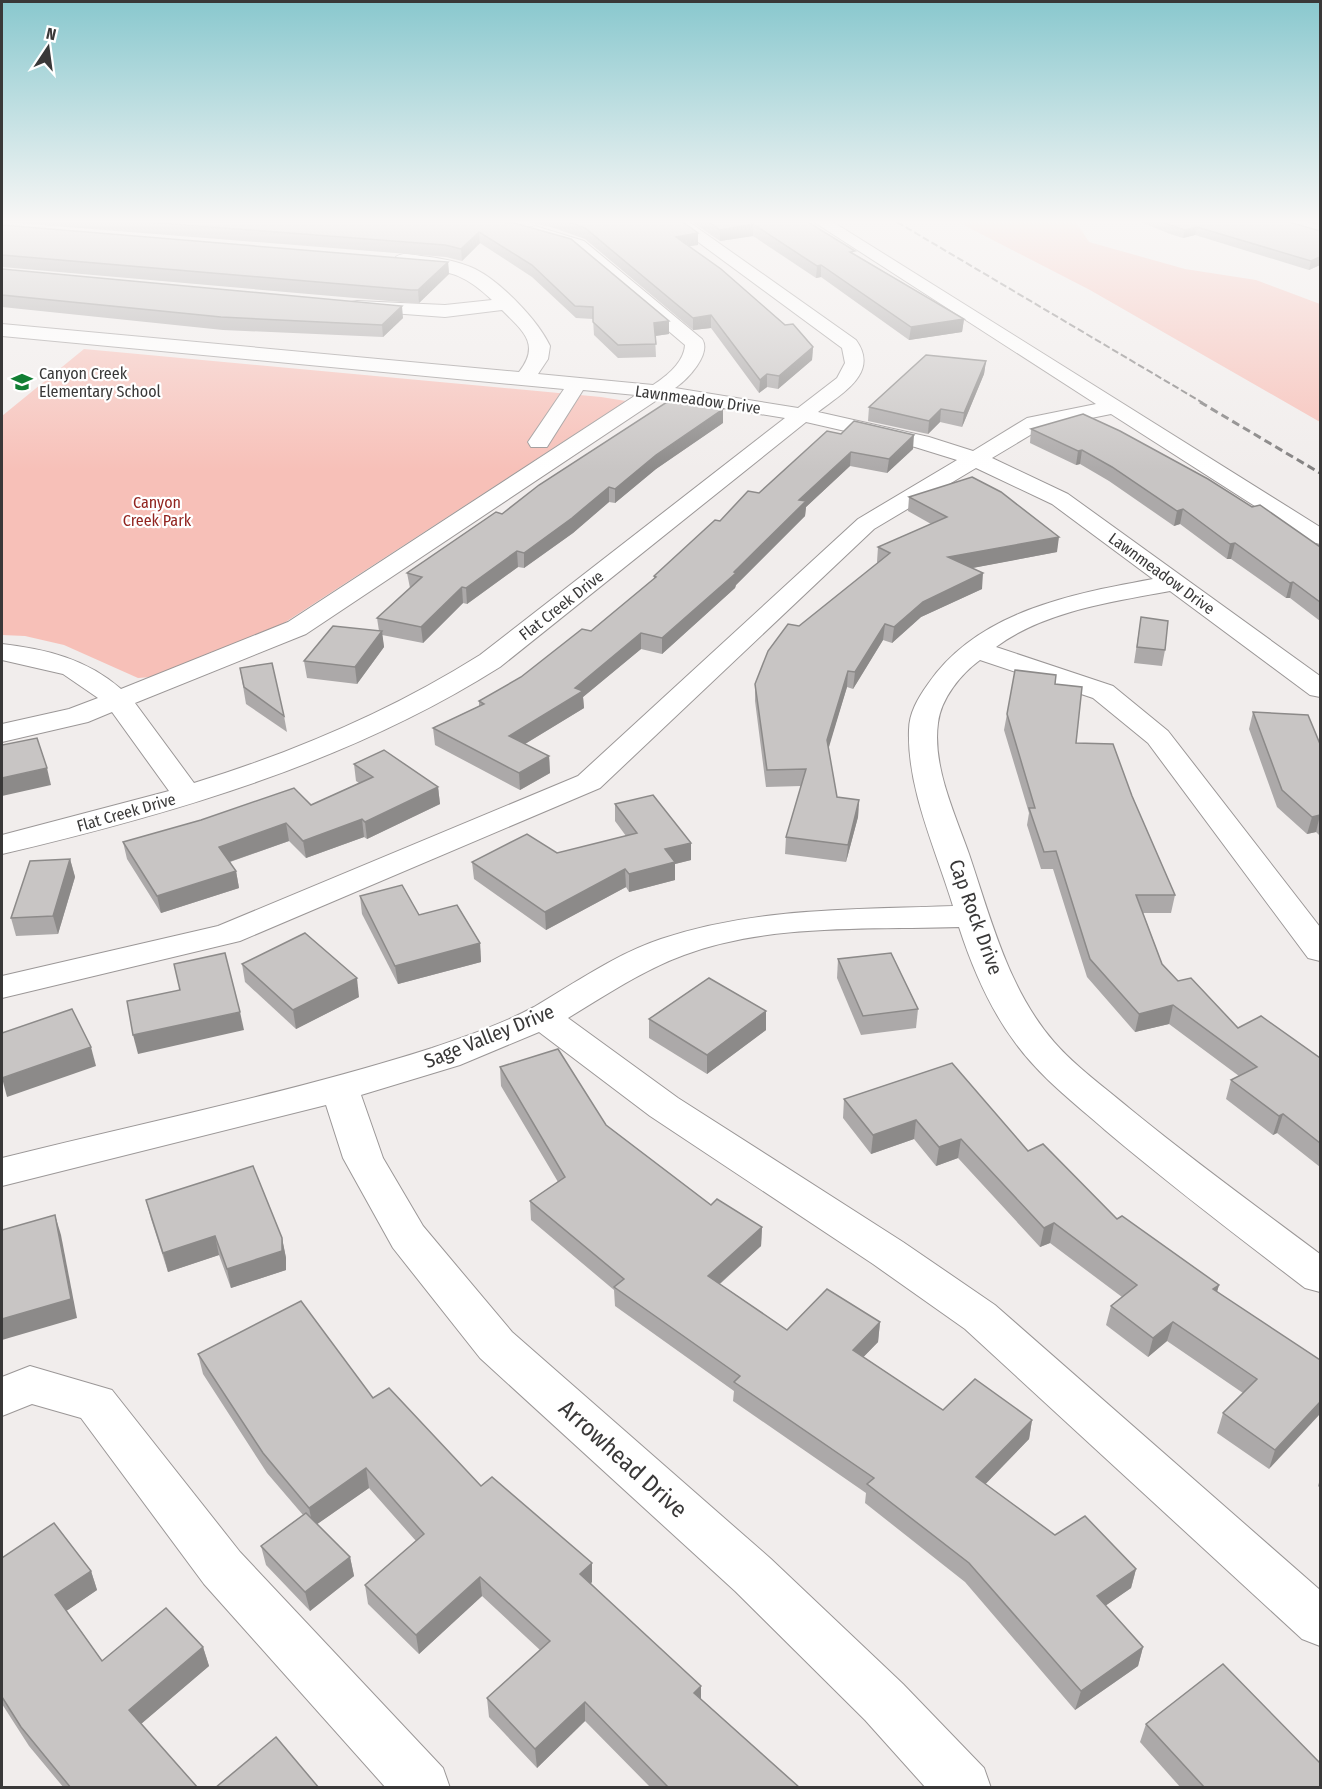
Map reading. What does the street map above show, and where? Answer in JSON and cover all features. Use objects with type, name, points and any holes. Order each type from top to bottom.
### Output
[{"type":"street","points":[[350,305],[445,311],[492,305]]},
{"type":"street","points":[[506,305],[538,339],[541,348],[536,364],[525,378]]},
{"type":"street","points":[[2,733],[78,716],[297,628],[672,381],[694,355],[695,343],[650,305]]},
{"type":"street","name":"Flat Creek Drive","points":[[2,844],[63,831],[187,795],[311,751],[428,699],[490,661],[849,376],[857,361],[854,349],[830,328],[798,305]]},
{"type":"street","points":[[953,305],[1320,537]]},
{"type":"street","name":"Lawnmeadow Drive","points":[[2,330],[654,391],[802,415],[902,437],[976,459],[1060,500],[1177,582],[1320,689]]},
{"type":"street","points":[[539,442],[578,383]]},
{"type":"street","points":[[2,987],[228,934],[589,782],[866,524],[1035,423],[1113,407]]},
{"type":"street","name":"Cap Rock Drive","points":[[1177,582],[1066,606],[1022,623],[975,649],[948,675],[934,694],[923,726],[925,767],[989,963],[1010,1006],[1042,1052],[1079,1087],[1178,1169],[1320,1276]]},
{"type":"street","points":[[975,649],[1103,692],[1158,737],[1320,950]]},
{"type":"street","points":[[2,652],[52,661],[80,671],[96,680],[140,729],[187,795]]},
{"type":"street","name":"Sage Valley Drive","points":[[2,1172],[340,1088],[447,1056],[543,1017],[626,968],[672,947],[727,932],[780,923],[973,916]]},
{"type":"street","points":[[543,1017],[664,1107],[888,1253],[980,1317],[1320,1622]]},
{"type":"street","name":"Arrowhead Drive","points":[[340,1088],[363,1158],[408,1237],[496,1345],[753,1575],[884,1702],[964,1788]]},
{"type":"street","points":[[2,1397],[30,1385],[96,1402],[222,1568],[423,1788]]},
{"type":"green space","points":[[1117,305],[1320,305],[1320,422]]},
{"type":"green space","name":"Canyon Creek Park","points":[[84,349],[626,401],[284,623],[216,655],[152,677],[138,678],[64,645],[25,636],[2,635],[2,416]]},
{"type":"building","points":[[106,305],[402,306],[382,325],[221,317]]},
{"type":"building","points":[[650,305],[669,321],[654,323],[656,344],[618,345],[593,322],[593,307],[575,306]]},
{"type":"building","points":[[678,305],[763,305],[785,325],[793,324],[813,347],[779,376],[767,374],[760,380],[711,315],[693,318]]},
{"type":"building","points":[[880,305],[941,305],[964,319],[911,327]]},
{"type":"building","points":[[926,355],[986,361],[964,413],[941,409],[929,421],[869,407]]},
{"type":"building","points":[[670,400],[723,409],[656,455],[615,489],[609,487],[524,553],[517,551],[466,588],[462,587],[421,627],[377,618],[422,577],[407,573],[496,512],[502,514],[539,485]]},
{"type":"building","points":[[1083,414],[1120,431],[1208,479],[1252,507],[1260,505],[1320,547],[1320,602],[1235,543],[1230,544],[1183,509],[1177,511],[1112,467],[1082,450],[1078,451],[1031,429]]},
{"type":"building","points":[[854,421],[914,435],[889,459],[851,452],[799,500],[806,501],[734,572],[736,573],[662,638],[641,633],[575,688],[583,691],[509,736],[549,756],[519,773],[433,728],[484,704],[479,701],[521,677],[582,629],[591,631],[656,577],[654,576],[715,520],[720,521],[748,491],[759,493],[827,431],[841,434]]},
{"type":"building","points":[[972,477],[1001,492],[1059,537],[948,557],[983,573],[923,602],[894,627],[885,624],[855,672],[848,671],[827,740],[837,797],[859,800],[848,845],[786,837],[806,769],[767,770],[755,684],[768,651],[788,624],[799,626],[890,553],[878,547],[947,517],[909,497]]},
{"type":"building","points":[[1141,617],[1168,621],[1165,650],[1137,647]]},
{"type":"building","points":[[333,626],[382,631],[355,667],[304,661]]},
{"type":"building","points":[[272,663],[284,716],[244,687],[240,668]]},
{"type":"building","points":[[1015,670],[1056,675],[1055,684],[1082,687],[1076,743],[1113,744],[1132,796],[1175,895],[1136,895],[1162,964],[1178,981],[1191,978],[1238,1028],[1261,1016],[1320,1058],[1320,1143],[1283,1114],[1279,1116],[1231,1080],[1257,1067],[1173,1005],[1139,1014],[1090,959],[1056,851],[1044,852],[1029,808],[1035,808],[1007,714]]},
{"type":"building","points":[[1253,712],[1308,715],[1320,744],[1320,815],[1312,817],[1282,790]]},
{"type":"building","points":[[37,738],[47,768],[2,778],[2,745]]},
{"type":"building","points":[[384,750],[438,787],[365,822],[362,819],[303,841],[286,823],[219,847],[236,871],[157,896],[123,842],[201,820],[294,788],[311,805],[373,777],[354,764]]},
{"type":"building","points":[[653,795],[691,843],[665,849],[675,862],[629,874],[625,869],[545,912],[472,862],[527,834],[557,853],[637,833],[615,804]]},
{"type":"building","points":[[70,859],[53,916],[11,918],[30,861]]},
{"type":"building","points":[[402,885],[419,915],[457,905],[480,943],[395,966],[360,896]]},
{"type":"building","points":[[305,933],[357,978],[293,1010],[242,964]]},
{"type":"building","points":[[225,953],[240,1012],[133,1035],[127,1001],[180,990],[174,964]]},
{"type":"building","points":[[891,953],[918,1009],[863,1016],[838,959]]},
{"type":"building","points":[[709,978],[766,1011],[707,1055],[649,1019]]},
{"type":"building","points":[[72,1009],[91,1047],[2,1078],[2,1033]]},
{"type":"building","points":[[558,1049],[606,1125],[711,1205],[717,1199],[762,1227],[708,1276],[787,1330],[827,1289],[880,1322],[853,1350],[943,1410],[975,1379],[1032,1420],[976,1477],[1055,1535],[1085,1516],[1136,1569],[1097,1596],[1143,1647],[1081,1691],[969,1563],[867,1484],[874,1478],[734,1382],[740,1376],[614,1287],[624,1279],[530,1201],[565,1177],[500,1067]]},
{"type":"building","points":[[952,1063],[1028,1151],[1043,1144],[1117,1219],[1122,1216],[1219,1285],[1213,1289],[1320,1360],[1320,1402],[1275,1450],[1223,1413],[1257,1379],[1173,1322],[1153,1338],[1111,1306],[1137,1285],[1054,1223],[1044,1228],[961,1139],[939,1147],[916,1120],[873,1135],[844,1099]]},
{"type":"building","points":[[253,1166],[282,1238],[282,1251],[227,1269],[215,1236],[163,1253],[146,1200]]},
{"type":"building","points":[[55,1215],[71,1299],[2,1319],[2,1230]]},
{"type":"building","points":[[301,1301],[373,1398],[389,1388],[481,1486],[492,1477],[592,1563],[580,1574],[701,1686],[694,1693],[800,1788],[669,1788],[585,1702],[535,1749],[487,1698],[550,1641],[480,1577],[416,1635],[365,1585],[424,1534],[366,1468],[309,1508],[263,1453],[198,1354]]},
{"type":"building","points":[[306,1513],[350,1557],[305,1592],[261,1546]]},
{"type":"building","points":[[54,1523],[91,1571],[55,1595],[102,1661],[166,1608],[203,1647],[129,1710],[198,1788],[71,1788],[21,1727],[2,1697],[2,1558]]},
{"type":"building","points":[[1223,1664],[1320,1763],[1320,1788],[1205,1788],[1146,1724]]},
{"type":"building","points":[[276,1737],[319,1788],[215,1788]]},
{"type":"railway","points":[[1038,305],[1203,403]]},
{"type":"railway","points":[[1200,402],[1320,473]]},
{"type":"place","name":"Canyon Creek Elementary School","points":[[22,382]]}]
